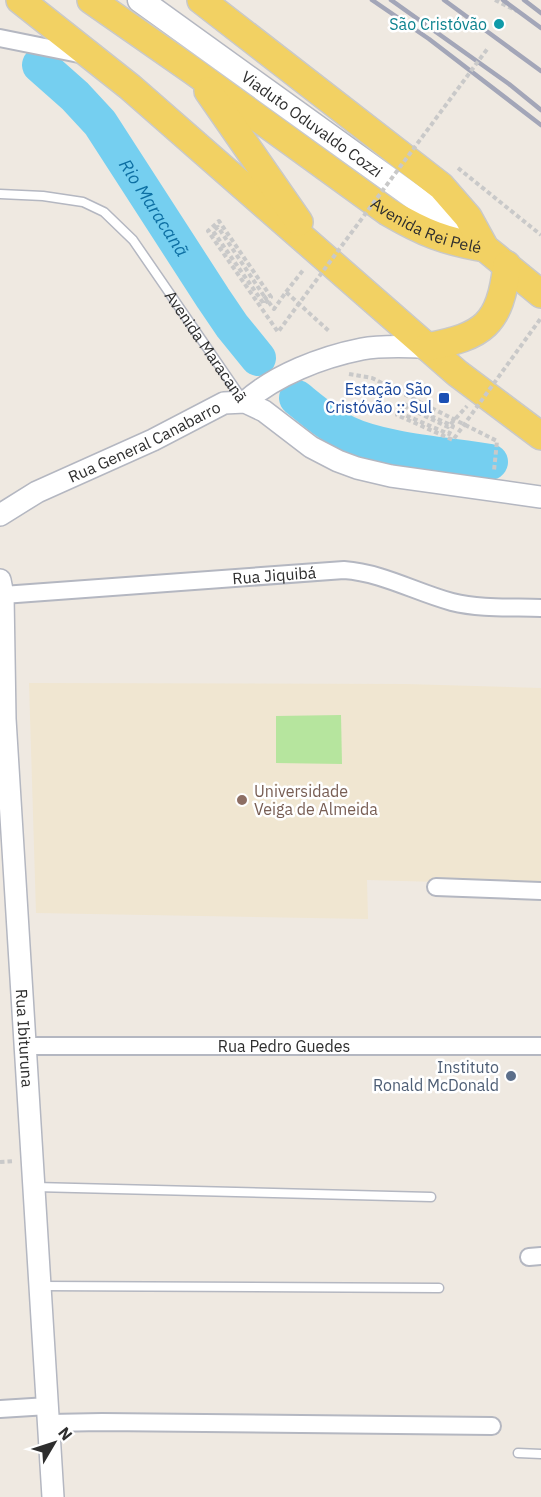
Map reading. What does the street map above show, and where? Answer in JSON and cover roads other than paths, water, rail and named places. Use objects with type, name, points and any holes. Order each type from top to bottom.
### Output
[{"type":"main road","points":[[20,0],[130,87],[480,392],[541,436]]},
{"type":"main road","name":"Avenida Rei Pelé","points":[[91,0],[193,70],[388,212],[442,239],[485,248]]},
{"type":"main road","name":"Viaduto Oduvaldo Cozzi","points":[[140,0],[485,248]]},
{"type":"main road","name":"Avenida Rei Pelé","points":[[201,0],[441,186],[468,217],[485,248]]},
{"type":"main road","points":[[193,70],[318,250]]},
{"type":"main road","points":[[485,248],[541,294]]},
{"type":"main road","points":[[427,347],[462,340],[483,327],[495,314],[500,302],[505,286],[507,265]]},
{"type":"street","points":[[0,38],[90,56]]},
{"type":"street","name":"Rua General Canabarro","points":[[0,515],[37,492],[153,440],[224,404],[245,402],[278,378],[338,355],[373,348],[427,347]]},
{"type":"street","name":"Avenida Maracanã","points":[[245,402],[264,411],[311,447],[357,468],[391,476],[541,497]]},
{"type":"street","name":"Rua Jiquibá","points":[[1,587],[344,570],[375,574],[455,603],[473,606],[541,608]]},
{"type":"street","name":"Rua Ibituruna","points":[[1,587],[3,719],[26,1046],[52,1497]]},
{"type":"street","points":[[436,887],[541,891]]},
{"type":"street","name":"Rua Pedro Guedes","points":[[26,1046],[541,1046]]},
{"type":"street","points":[[0,1409],[102,1422],[492,1426]]},
{"type":"lane","name":"Avenida Maracanã","points":[[0,194],[43,196],[83,202],[104,212],[133,240],[245,402]]},
{"type":"lane","points":[[34,1187],[432,1197]]},
{"type":"lane","points":[[39,1286],[439,1288]]},
{"type":"lane","points":[[518,1453],[541,1454]]},
{"type":"waterway","name":"Rio Maracanã","points":[[40,65],[75,96],[100,123],[213,298],[258,358]]},
{"type":"waterway","name":"Rio Maracanã","points":[[297,398],[333,426],[361,439],[416,452],[490,462]]},
{"type":"railway","points":[[372,0],[429,39],[541,125]]},
{"type":"railway","points":[[391,0],[509,84],[541,110]]},
{"type":"railway","points":[[444,0],[541,71]]},
{"type":"railway","points":[[503,0],[541,28]]},
{"type":"railway","points":[[524,0],[541,13]]},
{"type":"place","name":"São Cristóvão","points":[[499,24]]},
{"type":"place","name":"Estação São Cristóvão :: Sul","points":[[444,398]]},
{"type":"place","name":"Universidade Veiga de Almeida","points":[[242,800]]},
{"type":"place","name":"Instituto Ronald McDonald","points":[[511,1076]]}]
